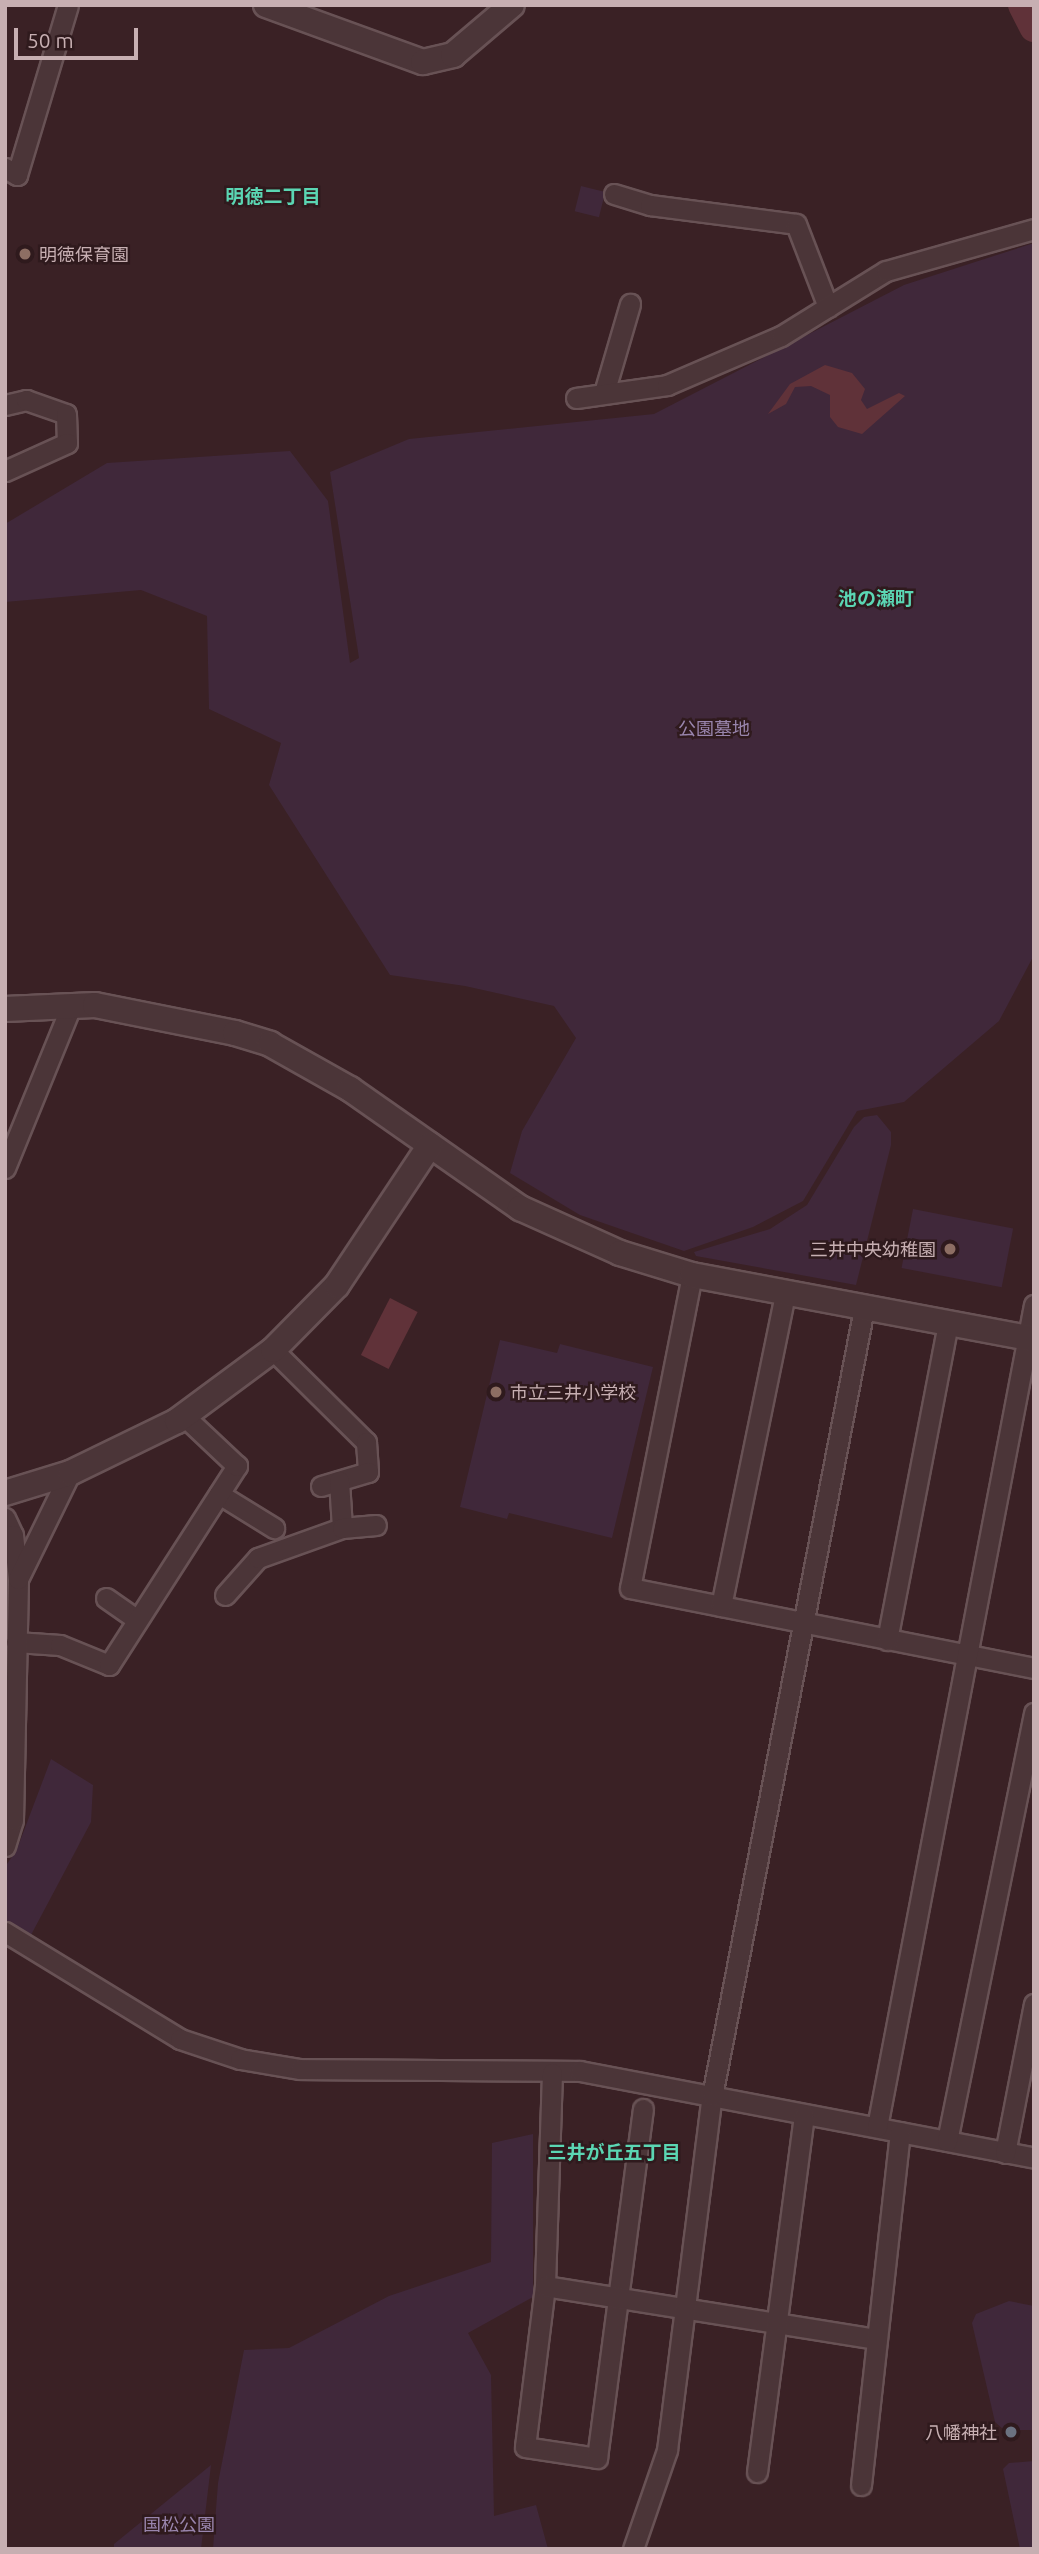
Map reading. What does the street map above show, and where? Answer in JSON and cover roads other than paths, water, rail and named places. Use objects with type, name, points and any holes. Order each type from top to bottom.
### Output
[{"type":"street","points":[[5,168],[17,176],[68,5]]},
{"type":"street","points":[[266,5],[423,62],[453,55],[512,5]]},
{"type":"street","points":[[614,194],[650,205],[796,224],[828,307]]},
{"type":"street","points":[[576,398],[667,384],[781,336],[886,271],[1034,229]]},
{"type":"street","points":[[604,393],[630,304]]},
{"type":"street","points":[[5,405],[26,400],[66,414],[67,443],[5,471]]},
{"type":"street","points":[[5,1168],[71,1006]]},
{"type":"street","points":[[5,1009],[71,1006],[121,1008],[179,1018],[270,1044],[351,1089],[520,1208],[620,1253],[692,1275],[1031,1338]]},
{"type":"street","points":[[5,1493],[70,1473],[184,1416],[273,1350],[337,1285],[430,1144]]},
{"type":"street","points":[[692,1275],[630,1588],[804,1625],[1034,1668]]},
{"type":"street","points":[[721,1606],[785,1293]]},
{"type":"street","points":[[877,2127],[965,1656],[1031,1338],[1034,1305]]},
{"type":"street","points":[[632,2549],[667,2450],[712,2096],[864,1308]]},
{"type":"street","points":[[887,1640],[948,1322]]},
{"type":"street","points":[[273,1350],[366,1442],[368,1472],[330,1483],[342,1528]]},
{"type":"street","points":[[16,1642],[60,1645],[108,1665],[237,1466],[184,1416]]},
{"type":"street","points":[[18,1579],[70,1473]]},
{"type":"street","points":[[219,1494],[274,1528]]},
{"type":"street","points":[[5,1518],[12,1535],[18,1579],[13,1820],[5,1846]]},
{"type":"street","points":[[225,1595],[258,1558],[342,1528],[376,1525]]},
{"type":"street","points":[[106,1598],[136,1620]]},
{"type":"street","points":[[947,2141],[1034,1713]]},
{"type":"street","points":[[5,1932],[180,2039],[240,2059],[300,2069],[552,2073],[580,2071],[1034,2158]]},
{"type":"street","points":[[1005,2153],[1034,2004]]},
{"type":"street","points":[[552,2073],[545,2286],[525,2447],[597,2458],[643,2109]]},
{"type":"street","points":[[757,2472],[804,2115]]},
{"type":"street","points":[[861,2486],[900,2132]]},
{"type":"street","points":[[545,2286],[877,2339]]},
{"type":"waterway","points":[[1023,5],[1034,27]]},
{"type":"place","name":"明徳保育園","points":[[25,254]]},
{"type":"place","name":"三井中央幼稚園","points":[[950,1249]]},
{"type":"place","name":"市立三井小学校","points":[[496,1392]]},
{"type":"place","name":"八幡神社","points":[[1011,2432]]},
{"type":"district","name":"明徳二丁目","points":[[273,197]]},
{"type":"district","name":"池の瀬町","points":[[876,599]]},
{"type":"district","name":"三井が丘五丁目","points":[[614,2153]]},
{"type":"park label","name":"公園墓地","points":[[714,728]]},
{"type":"park label","name":"国松公園","points":[[179,2524]]}]
